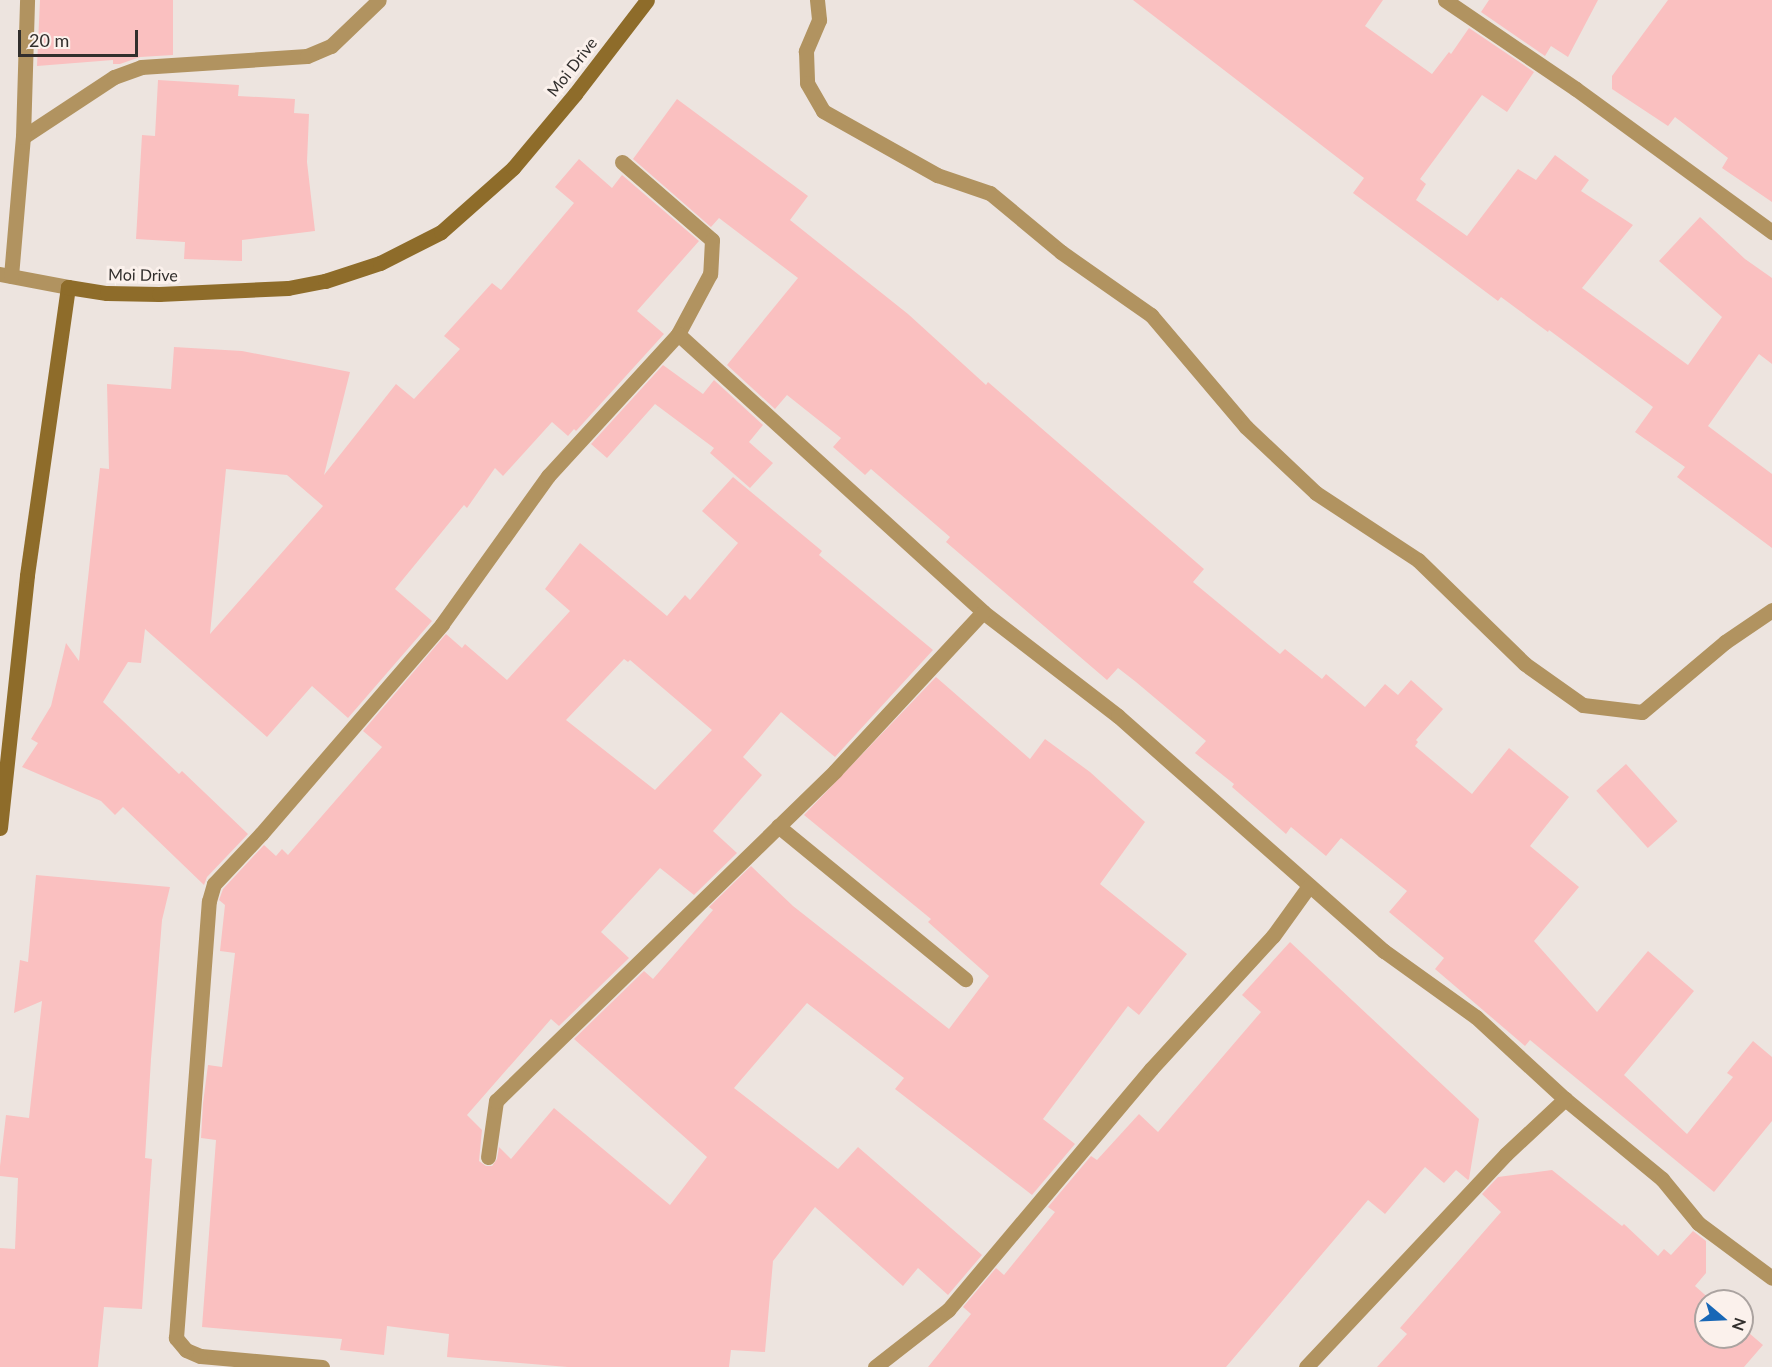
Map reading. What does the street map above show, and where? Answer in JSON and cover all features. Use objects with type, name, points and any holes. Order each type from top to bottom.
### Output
[{"type":"street","points":[[0,828],[26,586],[68,287],[5,275],[23,137],[27,0]]},
{"type":"street","points":[[23,137],[114,77],[141,67],[307,56],[331,46],[379,0]]},
{"type":"street","name":"Moi Drive","points":[[68,287],[107,293],[159,294],[288,288],[325,281],[380,264],[441,232],[513,168],[575,94],[647,0]]},
{"type":"street","points":[[817,0],[819,20],[806,51],[807,82],[823,111],[937,175],[990,194],[1061,252],[1151,315],[1246,427],[1316,493],[1418,560],[1525,664],[1583,705],[1642,712],[1725,642],[1772,610]]},
{"type":"street","points":[[1445,0],[1585,96],[1772,232]]},
{"type":"street","points":[[322,1367],[200,1356],[186,1350],[176,1338],[209,901],[214,884],[261,834],[442,624],[548,476],[678,334],[710,274],[712,240],[622,162]]},
{"type":"street","points":[[678,334],[983,612],[1118,716],[1384,951],[1476,1017],[1564,1098],[1662,1179],[1698,1223],[1772,1278]]},
{"type":"street","points":[[488,1157],[496,1101],[835,771],[983,612]]},
{"type":"street","points":[[778,826],[965,980]]},
{"type":"street","points":[[876,1367],[948,1310],[1150,1069],[1273,936],[1309,886]]},
{"type":"street","points":[[1306,1367],[1506,1154],[1564,1098]]},
{"type":"building","points":[[40,0],[173,0],[173,55],[140,57],[120,64],[113,64],[113,60],[37,66]]},
{"type":"building","points":[[1133,0],[1383,0],[1365,26],[1432,74],[1449,52],[1451,54],[1469,28],[1534,72],[1507,112],[1482,95],[1420,179],[1426,184],[1416,200],[1467,236],[1518,169],[1536,180],[1555,155],[1589,180],[1581,191],[1633,225],[1582,288],[1688,365],[1722,317],[1659,261],[1700,217],[1745,259],[1772,278],[1772,364],[1759,354],[1708,426],[1772,474],[1772,548],[1677,477],[1685,467],[1635,432],[1653,407],[1501,297],[1498,301],[1353,193],[1364,178]]},
{"type":"building","points":[[1489,0],[1598,0],[1568,57],[1551,46],[1545,56],[1481,12]]},
{"type":"building","points":[[1668,0],[1772,0],[1772,202],[1722,168],[1728,158],[1675,117],[1668,126],[1612,89],[1612,76]]},
{"type":"building","points":[[158,80],[239,85],[238,96],[295,99],[294,113],[309,114],[307,162],[315,231],[242,240],[242,261],[184,259],[185,242],[136,239],[142,135],[155,136]]},
{"type":"building","points":[[677,99],[808,196],[790,220],[908,314],[986,385],[988,382],[1204,569],[1193,582],[1280,654],[1285,649],[1322,679],[1326,674],[1365,707],[1385,684],[1398,695],[1411,680],[1443,709],[1416,740],[1418,742],[1415,746],[1472,794],[1509,748],[1569,797],[1530,846],[1579,887],[1534,941],[1597,1012],[1648,951],[1694,991],[1624,1075],[1687,1134],[1733,1077],[1727,1073],[1753,1041],[1772,1057],[1772,1121],[1714,1192],[1530,1040],[1525,1046],[1435,969],[1444,958],[1389,912],[1407,891],[1341,838],[1326,856],[1291,827],[1286,834],[1232,787],[1234,784],[1195,753],[1206,741],[1136,682],[1118,668],[1107,680],[946,542],[950,537],[871,469],[865,475],[833,447],[841,438],[787,395],[775,409],[727,365],[798,278],[719,218],[711,227],[633,159]]},
{"type":"building","points":[[579,159],[612,188],[622,175],[699,241],[637,311],[664,334],[576,431],[574,429],[568,436],[552,422],[503,476],[495,468],[467,508],[464,505],[395,589],[432,621],[348,718],[312,686],[267,737],[145,629],[141,663],[128,662],[103,702],[179,774],[182,771],[248,834],[207,877],[204,885],[123,807],[115,815],[101,801],[22,767],[38,743],[31,739],[51,706],[66,643],[79,661],[100,468],[109,469],[107,384],[171,389],[174,347],[242,351],[350,372],[324,475],[396,384],[414,399],[460,349],[444,336],[492,283],[501,290],[574,203],[555,187]],"holes":[[[226,469],[287,475],[323,506],[210,634]]]},
{"type":"building","points":[[663,365],[703,394],[714,380],[763,425],[749,442],[773,463],[750,488],[710,453],[714,448],[655,404],[607,458],[591,444]]},
{"type":"building","points":[[733,477],[822,551],[819,555],[933,650],[835,757],[781,712],[743,757],[762,775],[713,831],[737,853],[694,895],[660,868],[601,932],[629,958],[559,1026],[551,1019],[467,1115],[482,1130],[479,1161],[486,1166],[492,1166],[497,1159],[499,1147],[511,1159],[554,1108],[670,1205],[707,1157],[574,1039],[644,971],[653,979],[713,910],[709,907],[751,866],[793,906],[949,1029],[989,976],[928,922],[931,919],[804,815],[936,677],[1030,759],[1045,739],[1090,772],[1145,822],[1100,884],[1187,954],[1139,1015],[1128,1006],[1043,1119],[1075,1144],[1032,1195],[895,1089],[904,1078],[807,1003],[734,1088],[838,1169],[858,1147],[982,1255],[948,1295],[918,1268],[903,1286],[815,1207],[773,1261],[765,1352],[731,1350],[729,1367],[568,1367],[447,1357],[449,1334],[387,1326],[384,1355],[340,1350],[342,1339],[202,1327],[216,1140],[201,1138],[203,1103],[208,1065],[222,1067],[235,953],[220,951],[225,905],[219,900],[223,889],[264,845],[276,856],[282,849],[288,855],[382,747],[363,731],[446,634],[462,648],[465,644],[507,680],[570,611],[545,589],[580,543],[667,616],[685,595],[690,600],[738,543],[702,511]],"holes":[[[624,659],[628,662],[630,660],[712,730],[655,790],[566,720]]]},
{"type":"building","points":[[1626,764],[1678,821],[1648,848],[1596,791]]},
{"type":"building","points":[[36,875],[170,887],[162,920],[151,1059],[145,1158],[152,1159],[142,1309],[104,1307],[98,1367],[0,1367],[0,1248],[15,1249],[18,1178],[0,1176],[0,1166],[6,1115],[29,1118],[42,1001],[14,1013],[20,960],[28,962]]},
{"type":"building","points":[[1290,942],[1479,1119],[1469,1179],[1456,1170],[1444,1183],[1425,1167],[1385,1214],[1368,1200],[1226,1367],[928,1367],[971,1314],[963,1307],[996,1268],[1004,1275],[1055,1212],[1048,1207],[1091,1156],[1097,1160],[1139,1114],[1158,1132],[1261,1012],[1242,995]]},
{"type":"building","points":[[1552,1170],[1622,1226],[1624,1224],[1658,1256],[1664,1249],[1671,1255],[1693,1231],[1706,1241],[1706,1273],[1695,1286],[1698,1289],[1694,1289],[1694,1349],[1754,1349],[1754,1337],[1763,1345],[1744,1367],[1377,1367],[1407,1334],[1400,1328],[1501,1212],[1482,1194],[1498,1177]]}]
